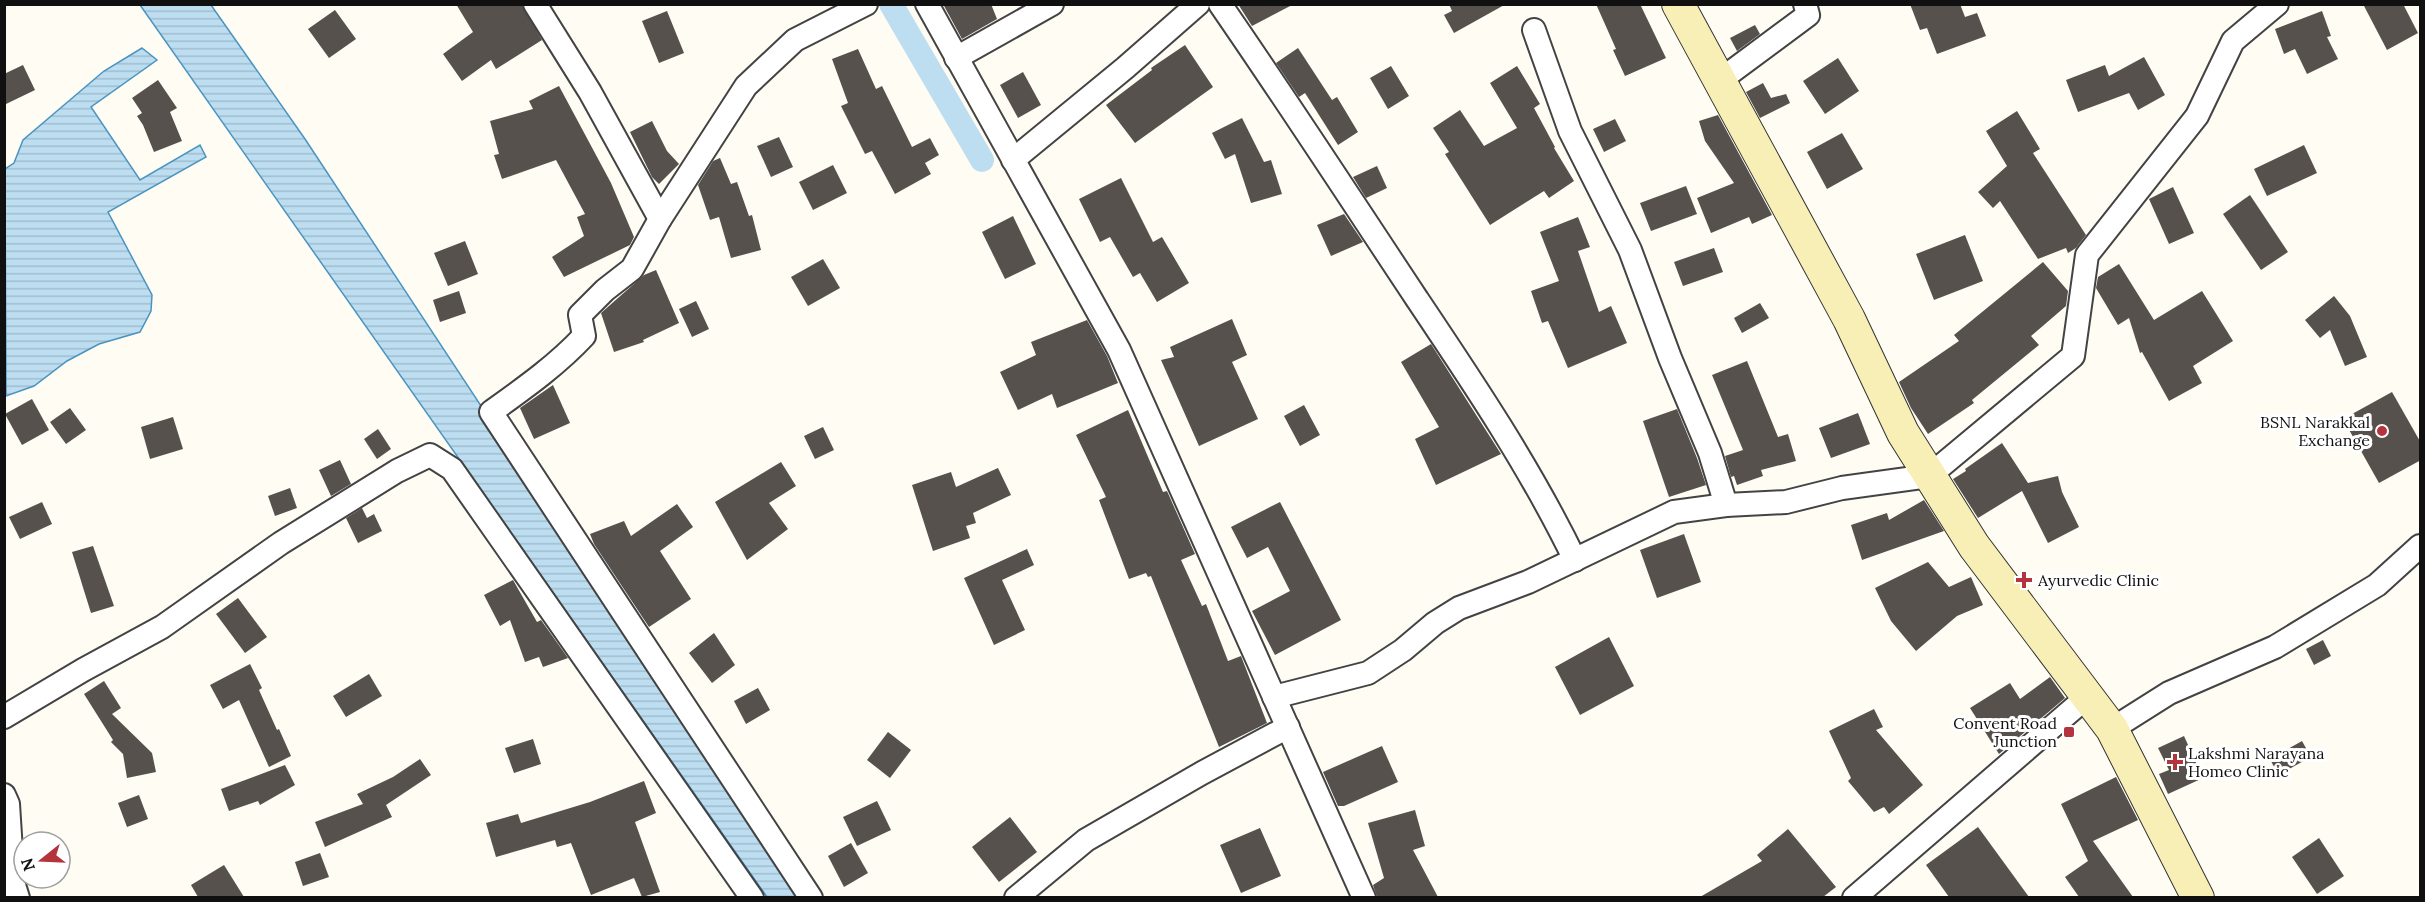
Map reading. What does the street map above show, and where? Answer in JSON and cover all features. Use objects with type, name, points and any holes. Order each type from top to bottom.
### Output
[{"type":"street","points":[[535,4],[590,92],[660,219]]},
{"type":"street","points":[[811,897],[491,412],[569,352],[584,336],[580,315],[605,290],[632,269],[660,219],[747,86],[795,40],[866,4]]},
{"type":"street","points":[[927,4],[1119,350],[1364,897]]},
{"type":"street","points":[[956,58],[1052,4]]},
{"type":"street","points":[[1013,160],[1125,68],[1198,4]]},
{"type":"street","points":[[1220,4],[1280,91],[1507,436],[1556,521],[1575,560]]},
{"type":"street","points":[[1678,4],[1849,319],[1903,433],[1974,546],[2112,729],[2198,897]]},
{"type":"street","points":[[1719,81],[1808,15],[1805,4]]},
{"type":"street","points":[[1274,697],[1368,673],[1459,608],[1528,582],[1674,512],[1726,505],[1786,502],[1842,488],[1929,476],[2073,356],[2087,255],[2197,116],[2233,41],[2277,4]]},
{"type":"street","points":[[1534,30],[1570,131],[1630,250],[1670,358],[1710,453],[1726,505]]},
{"type":"street","points":[[4,717],[162,627],[281,543],[397,471],[430,455],[452,469],[752,897]]},
{"type":"street","points":[[2112,729],[2169,693],[2274,647],[2377,585],[2421,546]]},
{"type":"street","points":[[1854,897],[2088,696]]},
{"type":"street","points":[[1016,897],[1086,840],[1202,773],[1288,727]]},
{"type":"street","points":[[4,795],[8,804],[13,882],[18,897]]},
{"type":"water","points":[[140,5],[211,5],[305,139],[805,897],[767,897]]},
{"type":"water","points":[[142,48],[157,60],[91,107],[140,180],[200,145],[206,157],[108,212],[152,295],[151,311],[140,332],[99,344],[67,361],[34,386],[6,396],[5,169],[14,163],[23,140],[104,71]]},
{"type":"building","points":[[456,4],[522,4],[542,40],[496,69],[491,60],[462,81],[443,54],[473,32]]},
{"type":"building","points":[[943,4],[991,4],[997,19],[962,39]]},
{"type":"building","points":[[1238,4],[1294,4],[1252,26]]},
{"type":"building","points":[[1449,4],[1506,4],[1454,33],[1444,15],[1452,11]]},
{"type":"building","points":[[1596,4],[1640,4],[1666,58],[1625,76]]},
{"type":"building","points":[[1910,4],[1960,4],[1965,17],[1977,13],[1986,36],[1937,54],[1927,28],[1920,30]]},
{"type":"building","points":[[2363,4],[2403,4],[2418,33],[2387,50]]},
{"type":"building","points":[[335,10],[356,39],[329,58],[308,29]]},
{"type":"building","points":[[667,11],[684,53],[659,63],[642,21]]},
{"type":"building","points":[[2322,11],[2331,36],[2327,37],[2338,59],[2307,74],[2295,49],[2284,54],[2275,29]]},
{"type":"building","points":[[1755,25],[1760,34],[1737,51],[1730,38]]},
{"type":"building","points":[[1185,45],[1213,87],[1135,143],[1106,105],[1152,70],[1151,68]]},
{"type":"building","points":[[1298,48],[1332,100],[1337,97],[1358,132],[1338,145],[1305,93],[1299,97],[1276,63]]},
{"type":"building","points":[[858,49],[876,89],[882,86],[912,147],[930,138],[939,155],[925,163],[931,174],[895,194],[872,151],[865,154],[841,106],[848,103],[832,59]]},
{"type":"building","points":[[2144,57],[2165,95],[2138,110],[2129,93],[2078,112],[2066,80],[2105,65],[2109,76]]},
{"type":"building","points":[[1838,58],[1859,91],[1825,114],[1803,81]]},
{"type":"building","points":[[23,65],[35,90],[4,105],[4,74]]},
{"type":"building","points":[[1391,66],[1409,96],[1388,109],[1370,78]]},
{"type":"building","points":[[1517,66],[1540,104],[1534,108],[1574,181],[1549,198],[1544,191],[1490,225],[1445,154],[1449,152],[1433,128],[1460,110],[1484,146],[1517,128],[1490,83]]},
{"type":"building","points":[[1023,72],[1041,105],[1018,118],[1000,85]]},
{"type":"building","points":[[158,80],[177,108],[170,112],[182,141],[154,152],[137,116],[142,113],[132,98]]},
{"type":"building","points":[[1763,83],[1771,98],[1786,94],[1790,103],[1760,118],[1746,92]]},
{"type":"building","points":[[559,86],[611,183],[634,237],[630,245],[564,277],[552,257],[584,236],[577,217],[585,214],[556,160],[502,179],[494,155],[499,154],[490,121],[533,109],[529,101]]},
{"type":"building","points":[[2017,111],[2040,149],[2033,153],[2086,235],[2076,248],[2068,253],[2066,248],[2038,259],[2000,201],[1993,208],[1978,192],[2007,166],[1986,131]]},
{"type":"building","points":[[1718,115],[1772,215],[1752,224],[1749,217],[1711,233],[1697,198],[1734,183],[1705,141],[1699,121]]},
{"type":"building","points":[[1242,118],[1264,162],[1271,160],[1282,194],[1251,203],[1235,154],[1225,159],[1212,133]]},
{"type":"building","points":[[1615,119],[1626,141],[1604,152],[1593,129]]},
{"type":"building","points":[[652,121],[667,151],[679,164],[659,184],[652,177],[630,132]]},
{"type":"building","points":[[1842,133],[1863,169],[1827,189],[1807,152]]},
{"type":"building","points":[[779,137],[793,167],[771,177],[757,146]]},
{"type":"building","points":[[2304,145],[2317,173],[2267,196],[2254,169]]},
{"type":"building","points":[[720,158],[731,184],[737,182],[749,216],[752,215],[761,250],[731,258],[719,217],[710,220],[698,185],[713,161]]},
{"type":"building","points":[[833,165],[847,193],[813,210],[799,182]]},
{"type":"building","points":[[1377,166],[1387,188],[1366,198],[1353,177]]},
{"type":"building","points":[[1121,178],[1153,242],[1162,237],[1189,283],[1157,302],[1140,273],[1133,277],[1110,237],[1100,242],[1079,199]]},
{"type":"building","points":[[1686,186],[1697,214],[1651,231],[1640,203]]},
{"type":"building","points":[[2173,187],[2194,233],[2169,244],[2149,199]]},
{"type":"building","points":[[2250,195],[2288,252],[2261,270],[2223,214]]},
{"type":"building","points":[[1344,214],[1363,242],[1331,256],[1317,225]]},
{"type":"building","points":[[1013,216],[1036,264],[1005,279],[982,232]]},
{"type":"building","points":[[1578,217],[1590,247],[1578,251],[1599,312],[1611,306],[1627,343],[1568,368],[1548,321],[1542,323],[1531,291],[1559,281],[1540,232]]},
{"type":"building","points":[[1965,235],[1983,281],[1934,300],[1916,254]]},
{"type":"building","points":[[465,241],[478,274],[448,286],[434,253]]},
{"type":"building","points":[[1714,248],[1723,272],[1683,286],[1674,262]]},
{"type":"building","points":[[823,259],[840,288],[808,306],[791,277]]},
{"type":"building","points":[[2043,262],[2068,291],[2066,306],[2031,336],[2039,345],[1972,400],[1974,403],[1928,434],[1911,408],[1899,382],[1959,341],[1954,335]]},
{"type":"building","points":[[2119,264],[2154,320],[2202,291],[2233,341],[2193,366],[2202,383],[2169,401],[2142,352],[2140,353],[2129,318],[2118,325],[2096,288],[2098,277]]},
{"type":"building","points":[[656,270],[679,323],[643,340],[644,342],[614,352],[601,313],[644,275]]},
{"type":"building","points":[[459,291],[466,313],[440,322],[433,300]]},
{"type":"building","points":[[2334,296],[2350,316],[2367,357],[2345,366],[2330,330],[2320,338],[2305,320]]},
{"type":"building","points":[[696,301],[709,329],[692,337],[679,309]]},
{"type":"building","points":[[1760,303],[1769,318],[1742,333],[1734,318]]},
{"type":"building","points":[[1232,319],[1247,355],[1232,362],[1258,419],[1199,446],[1161,360],[1174,357],[1170,347]]},
{"type":"building","points":[[1087,320],[1107,356],[1118,383],[1057,408],[1052,394],[1018,410],[1000,372],[1036,355],[1031,342]]},
{"type":"building","points":[[1431,344],[1501,454],[1436,485],[1415,439],[1439,427],[1401,362]]},
{"type":"building","points":[[1747,361],[1778,437],[1788,434],[1796,461],[1761,470],[1763,476],[1737,485],[1734,476],[1731,477],[1725,456],[1743,450],[1712,375]]},
{"type":"building","points":[[553,385],[570,423],[534,439],[520,408]]},
{"type":"building","name":"BSNL Narakkal Exchange","points":[[2392,392],[2421,443],[2421,460],[2379,483],[2343,419]]},
{"type":"building","points":[[32,399],[49,430],[22,445],[5,414]]},
{"type":"building","points":[[1304,405],[1320,435],[1300,446],[1284,416]]},
{"type":"building","points":[[70,408],[86,430],[66,444],[50,422]]},
{"type":"building","points":[[1677,409],[1706,485],[1669,497],[1643,421]]},
{"type":"building","points":[[1128,410],[1163,492],[1167,491],[1195,554],[1181,560],[1202,606],[1206,604],[1228,661],[1241,656],[1267,723],[1219,747],[1151,576],[1148,577],[1146,573],[1129,579],[1099,500],[1106,497],[1076,435]]},
{"type":"building","points":[[1858,413],[1870,444],[1831,458],[1819,428]]},
{"type":"building","points":[[173,417],[183,449],[150,459],[141,427]]},
{"type":"building","points":[[823,427],[834,450],[815,459],[804,436]]},
{"type":"building","points":[[378,429],[391,449],[377,459],[364,439]]},
{"type":"building","points":[[2002,443],[2028,483],[2058,476],[2062,492],[2079,527],[2048,543],[2022,491],[1978,518],[1953,479]]},
{"type":"building","points":[[340,460],[351,484],[331,496],[319,470]]},
{"type":"building","points":[[781,462],[796,486],[769,503],[788,529],[747,560],[715,502]]},
{"type":"building","points":[[998,468],[1011,495],[973,513],[976,523],[966,526],[970,538],[933,551],[912,485],[951,472],[956,487]]},
{"type":"building","points":[[290,488],[297,508],[275,516],[268,496]]},
{"type":"building","points":[[1924,500],[1944,531],[1862,560],[1851,525],[1887,513],[1889,520]]},
{"type":"building","points":[[42,502],[52,524],[20,539],[9,517]]},
{"type":"building","points":[[1280,502],[1341,620],[1275,655],[1252,611],[1290,591],[1268,547],[1247,558],[1231,527]]},
{"type":"building","points":[[677,504],[693,527],[660,551],[691,599],[649,627],[594,544],[590,534],[624,521],[631,536]]},
{"type":"building","points":[[362,508],[367,518],[374,514],[382,531],[358,543],[346,518]]},
{"type":"building","points":[[1684,534],[1701,582],[1657,598],[1640,550]]},
{"type":"building","points":[[93,546],[114,606],[91,613],[72,552]]},
{"type":"building","points":[[1027,549],[1034,565],[1002,580],[1025,630],[994,645],[964,578]]},
{"type":"building","points":[[1928,562],[1949,587],[1971,577],[1983,605],[1957,616],[1916,651],[1891,621],[1875,588]]},
{"type":"building","points":[[513,580],[537,622],[541,620],[568,658],[543,667],[539,657],[525,662],[510,620],[500,626],[484,595]]},
{"type":"building","points":[[238,598],[267,637],[245,653],[216,614]]},
{"type":"building","points":[[714,633],[735,665],[712,683],[689,653]]},
{"type":"building","points":[[1609,637],[1634,686],[1580,715],[1555,667]]},
{"type":"building","points":[[2323,640],[2331,656],[2314,665],[2306,649]]},
{"type":"building","points":[[250,664],[262,688],[259,690],[291,756],[269,767],[239,700],[223,709],[210,685]]},
{"type":"building","points":[[369,674],[382,696],[346,717],[333,696]]},
{"type":"building","points":[[2050,677],[2065,698],[1999,754],[1970,708],[2010,683],[2020,699]]},
{"type":"building","points":[[104,681],[121,708],[112,714],[152,753],[156,772],[127,778],[123,754],[111,742],[113,740],[84,694]]},
{"type":"building","points":[[758,688],[770,710],[746,724],[734,701]]},
{"type":"building","points":[[1874,709],[1883,727],[1876,730],[1923,785],[1889,814],[1884,807],[1874,812],[1848,781],[1851,778],[1829,731]]},
{"type":"building","points":[[888,732],[911,750],[890,778],[867,760]]},
{"type":"building","points":[[2184,736],[2203,778],[2168,794],[2159,774],[2169,770],[2158,748]]},
{"type":"building","points":[[533,739],[541,764],[514,773],[505,748]]},
{"type":"building","points":[[2302,741],[2311,757],[2278,775],[2270,759]]},
{"type":"building","points":[[1382,746],[1398,782],[1344,806],[1338,806],[1323,772]]},
{"type":"building","points":[[420,759],[431,775],[386,805],[392,817],[325,847],[315,822],[363,804],[357,794],[393,777]]},
{"type":"building","points":[[285,765],[295,785],[260,805],[258,801],[229,811],[221,789]]},
{"type":"building","points":[[2116,777],[2138,820],[2093,841],[2133,897],[2079,897],[2065,877],[2088,861],[2061,804]]},
{"type":"building","points":[[644,781],[656,813],[635,822],[660,892],[642,897],[634,878],[591,895],[571,843],[557,847],[555,840],[496,857],[486,823],[518,814],[521,823],[590,802]]},
{"type":"building","points":[[139,795],[148,819],[127,827],[118,803]]},
{"type":"building","points":[[877,801],[891,830],[857,846],[843,817]]},
{"type":"building","points":[[1415,810],[1425,846],[1413,850],[1438,897],[1377,897],[1373,885],[1384,878],[1368,823]]},
{"type":"building","points":[[1010,817],[1037,852],[999,882],[972,847]]},
{"type":"building","points":[[1978,827],[2029,897],[1949,897],[1926,865]]},
{"type":"building","points":[[1260,828],[1281,876],[1241,893],[1220,845]]},
{"type":"building","points":[[1788,829],[1836,887],[1823,897],[1700,897],[1762,861],[1757,855]]},
{"type":"building","points":[[2319,838],[2344,876],[2317,894],[2292,857]]},
{"type":"building","points":[[851,843],[868,873],[844,887],[828,856]]},
{"type":"building","points":[[320,853],[329,877],[303,886],[295,862]]},
{"type":"building","points":[[224,865],[244,897],[198,897],[191,885]]},
{"type":"waterway","points":[[891,4],[982,160]]},
{"type":"place","name":"BSNL Narakkal Exchange","points":[[2382,431]]},
{"type":"place","name":"Ayurvedic Clinic","points":[[2024,580]]},
{"type":"place","name":"Convent Road Junction","points":[[2069,732]]},
{"type":"place","name":"Lakshmi Narayana Homeo Clinic","points":[[2175,762]]}]
